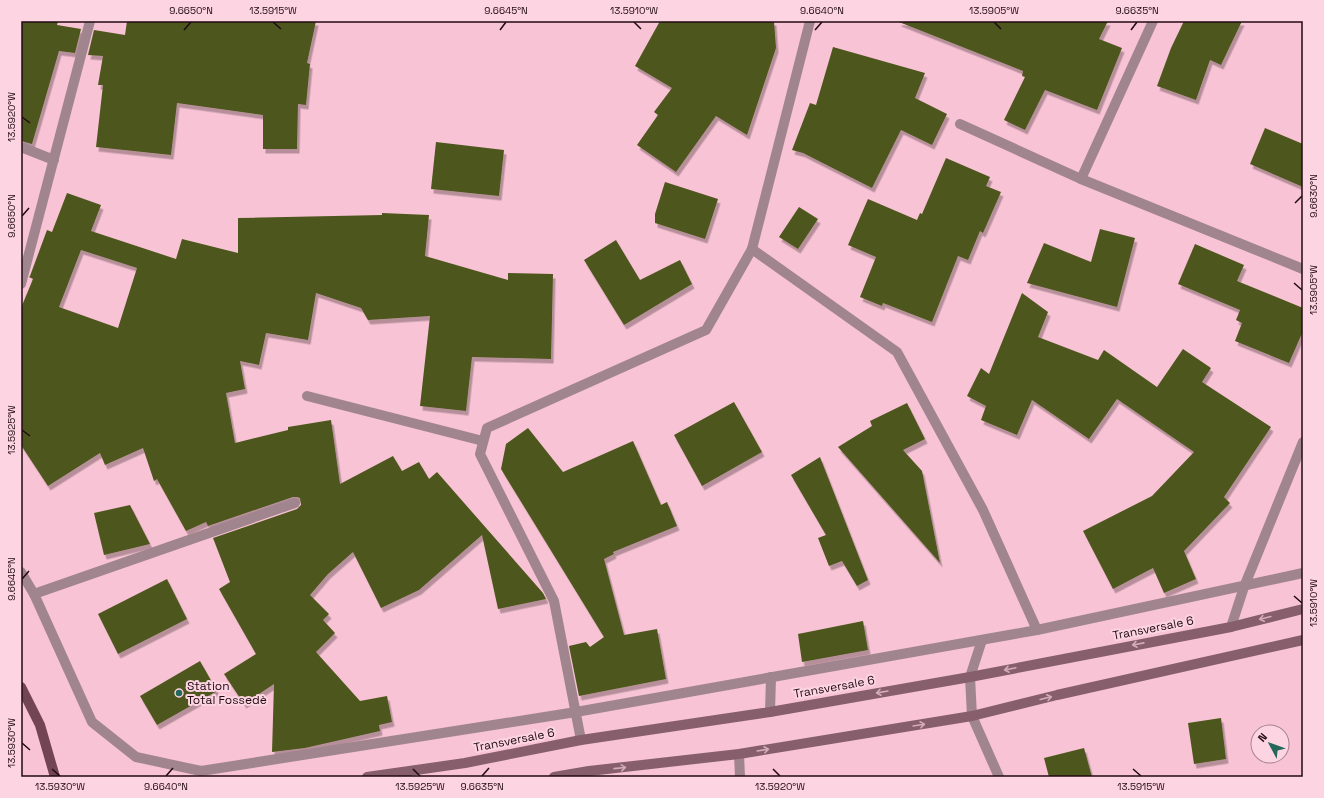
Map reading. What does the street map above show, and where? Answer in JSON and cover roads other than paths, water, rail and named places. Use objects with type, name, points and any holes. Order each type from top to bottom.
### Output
[{"type":"main road","name":"Transversale 6","points":[[367,777],[465,763],[581,740],[770,712],[970,677],[1230,627],[1303,609]]},
{"type":"main road","points":[[554,777],[589,771],[739,754],[972,716],[1057,695],[1303,640]]},
{"type":"main road","points":[[21,687],[40,725],[55,777]]},
{"type":"street","points":[[21,284],[90,21]]},
{"type":"street","points":[[581,740],[554,601],[480,454],[487,428],[706,330],[752,249],[810,21]]},
{"type":"street","points":[[1081,179],[1153,21]]},
{"type":"street","points":[[960,124],[1081,179],[1303,269]]},
{"type":"street","points":[[21,147],[54,160]]},
{"type":"street","points":[[752,249],[897,352],[983,510],[1037,630]]},
{"type":"street","points":[[307,396],[483,441]]},
{"type":"street","points":[[1230,627],[1244,587],[1303,442]]},
{"type":"street","points":[[34,594],[295,503]]},
{"type":"street","points":[[21,572],[34,594],[92,722],[136,758],[201,771],[576,712],[982,640],[1244,587],[1303,573]]},
{"type":"street","points":[[982,640],[970,677],[972,716],[999,777]]},
{"type":"street","points":[[770,712],[771,677]]},
{"type":"street","points":[[739,754],[740,777]]},
{"type":"place","name":"Station Total Fossedè","points":[[179,693]]}]
